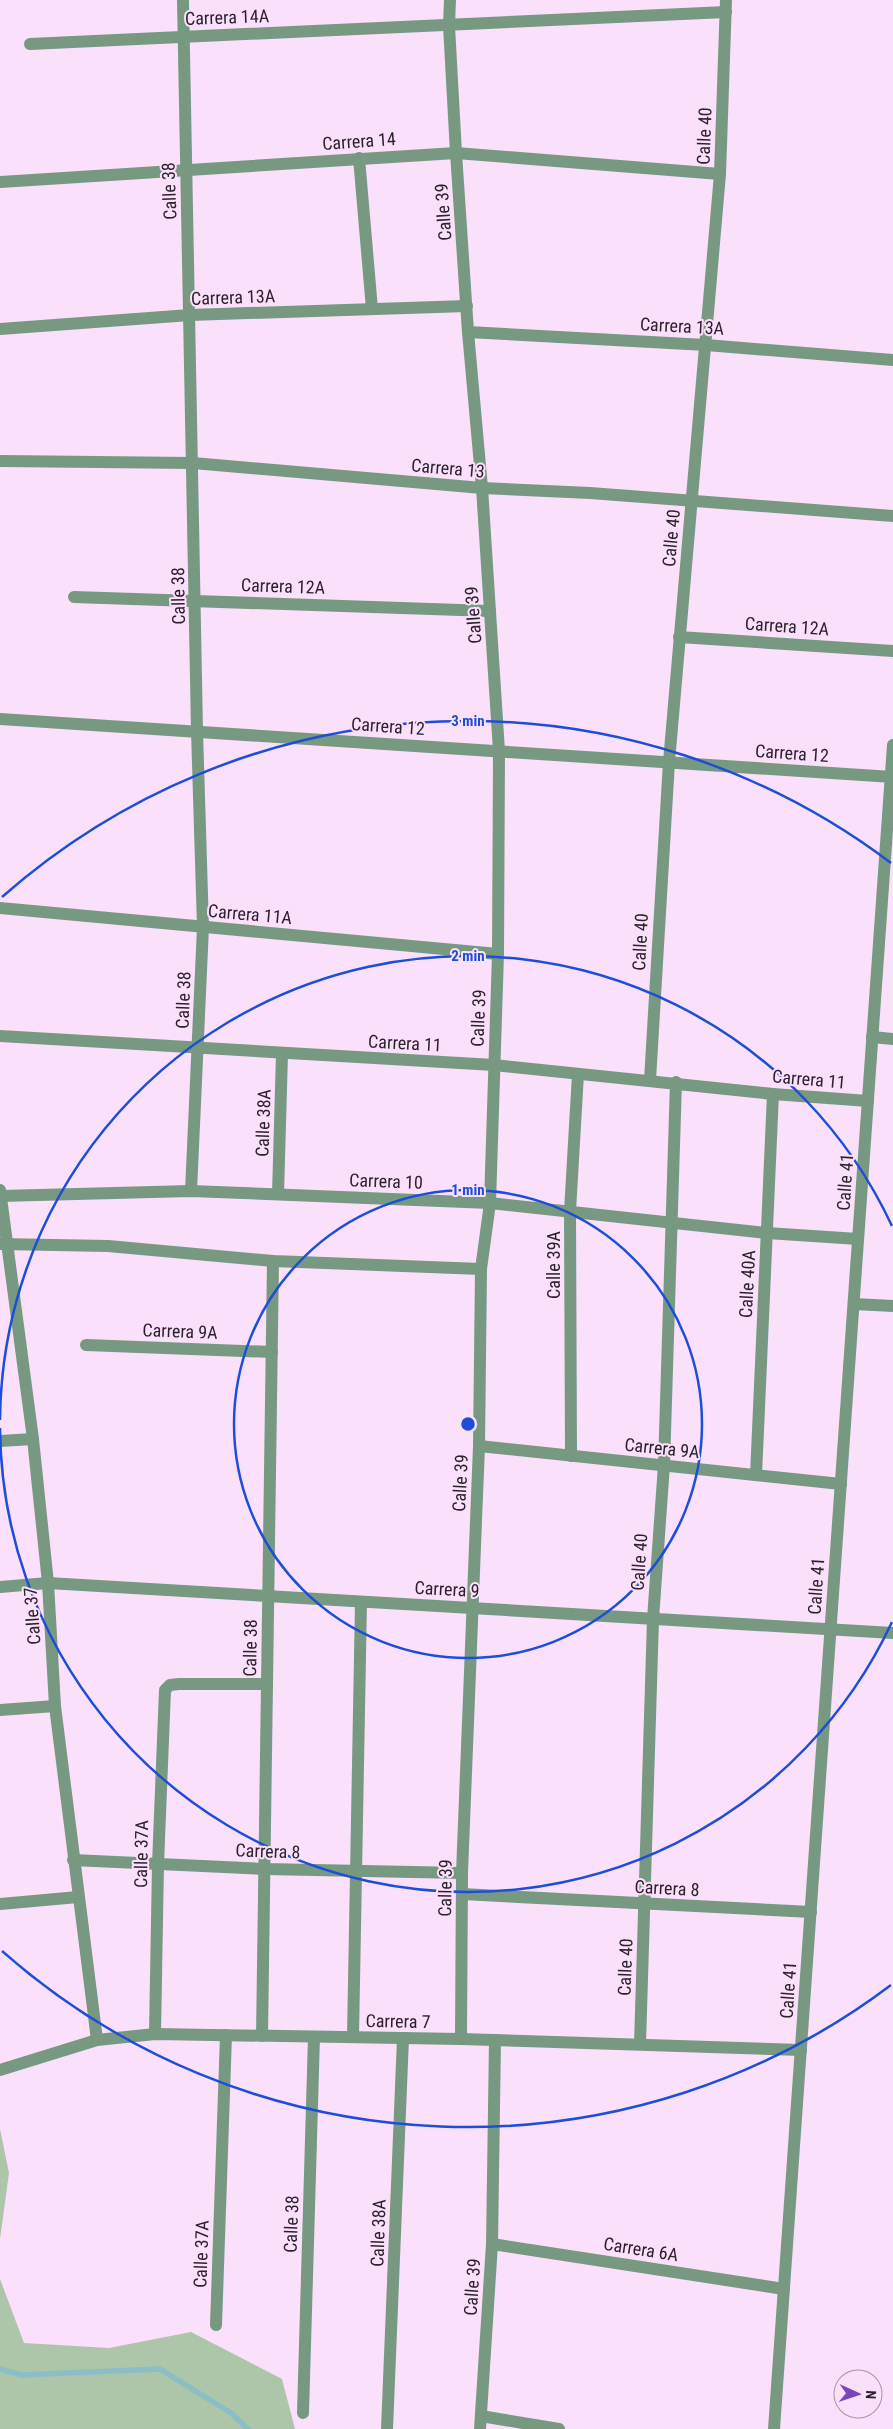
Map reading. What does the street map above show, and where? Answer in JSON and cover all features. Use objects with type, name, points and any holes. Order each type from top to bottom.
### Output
[{"type":"street","name":"Calle 38","points":[[183,0],[197,731],[203,927],[191,1191]]},
{"type":"street","name":"Calle 39","points":[[450,0],[449,26],[456,153],[468,332],[482,488],[499,751],[498,954],[490,1203],[481,1269],[479,1446],[462,1873],[461,2039]]},
{"type":"street","name":"Carrera 14A","points":[[30,44],[449,26],[726,6]]},
{"type":"street","name":"Calle 40","points":[[650,1080],[669,762],[720,174],[726,6]]},
{"type":"street","name":"Carrera 14","points":[[0,182],[456,153],[720,174]]},
{"type":"street","points":[[359,158],[372,310]]},
{"type":"street","name":"Carrera 13A","points":[[0,329],[190,315],[467,306]]},
{"type":"street","name":"Carrera 13A","points":[[468,332],[706,345],[893,360]]},
{"type":"street","name":"Carrera 13","points":[[0,461],[193,463],[482,488],[590,493],[893,516]]},
{"type":"street","name":"Carrera 12A","points":[[74,596],[490,611]]},
{"type":"street","name":"Carrera 12A","points":[[679,637],[893,651]]},
{"type":"street","name":"Carrera 12","points":[[0,718],[892,777]]},
{"type":"street","name":"Calle 41","points":[[774,2429],[893,744]]},
{"type":"street","name":"Carrera 11A","points":[[0,908],[498,954]]},
{"type":"street","name":"Carrera 11","points":[[0,1036],[494,1065],[676,1082],[774,1094],[868,1101]]},
{"type":"street","points":[[872,1037],[893,1039]]},
{"type":"street","name":"Calle 38A","points":[[278,1194],[282,1054]]},
{"type":"street","name":"Calle 39A","points":[[571,1456],[570,1211],[578,1074]]},
{"type":"street","name":"Calle 40","points":[[640,2044],[653,1619],[664,1465],[676,1082]]},
{"type":"street","name":"Calle 40A","points":[[756,1475],[774,1094]]},
{"type":"street","name":"Calle 37","points":[[0,1190],[3,1244],[33,1438],[48,1583],[55,1706],[78,1897],[98,2040]]},
{"type":"street","name":"Carrera 10","points":[[0,1196],[191,1191],[490,1203],[767,1233],[858,1239]]},
{"type":"street","points":[[3,1244],[108,1246],[274,1261],[481,1269]]},
{"type":"street","name":"Calle 38","points":[[262,2036],[274,1261]]},
{"type":"street","points":[[854,1304],[893,1306]]},
{"type":"street","name":"Carrera 9A","points":[[86,1345],[272,1352]]},
{"type":"street","points":[[0,1441],[33,1438]]},
{"type":"street","name":"Carrera 9A","points":[[479,1446],[841,1484]]},
{"type":"street","name":"Carrera 9","points":[[0,1587],[48,1583],[893,1634]]},
{"type":"street","points":[[353,2038],[361,1602]]},
{"type":"street","name":"Calle 37A","points":[[154,2034],[163,1699],[165,1690],[170,1686],[179,1684],[267,1684]]},
{"type":"street","points":[[0,1710],[55,1706]]},
{"type":"street","name":"Carrera 8","points":[[74,1860],[265,1869],[462,1873]]},
{"type":"street","name":"Carrera 8","points":[[462,1894],[811,1912]]},
{"type":"street","points":[[0,1904],[78,1897]]},
{"type":"street","name":"Carrera 7","points":[[0,2070],[98,2040],[154,2034],[461,2039],[801,2050]]},
{"type":"street","name":"Calle 37A","points":[[216,2325],[226,2035]]},
{"type":"street","name":"Calle 38","points":[[303,2413],[314,2037]]},
{"type":"street","name":"Calle 38A","points":[[388,2429],[403,2038]]},
{"type":"street","name":"Calle 39","points":[[481,2423],[492,2244],[495,2040]]},
{"type":"street","name":"Carrera 6A","points":[[492,2244],[784,2289]]},
{"type":"street","points":[[481,2423],[559,2429]]},
{"type":"green space","points":[[0,2129],[9,2173],[0,2239]]},
{"type":"green space","points":[[0,2279],[24,2343],[109,2348],[191,2332],[282,2379],[295,2429],[0,2429]]},
{"type":"waterway","points":[[0,2369],[21,2375],[160,2369],[231,2413],[248,2429]]}]
